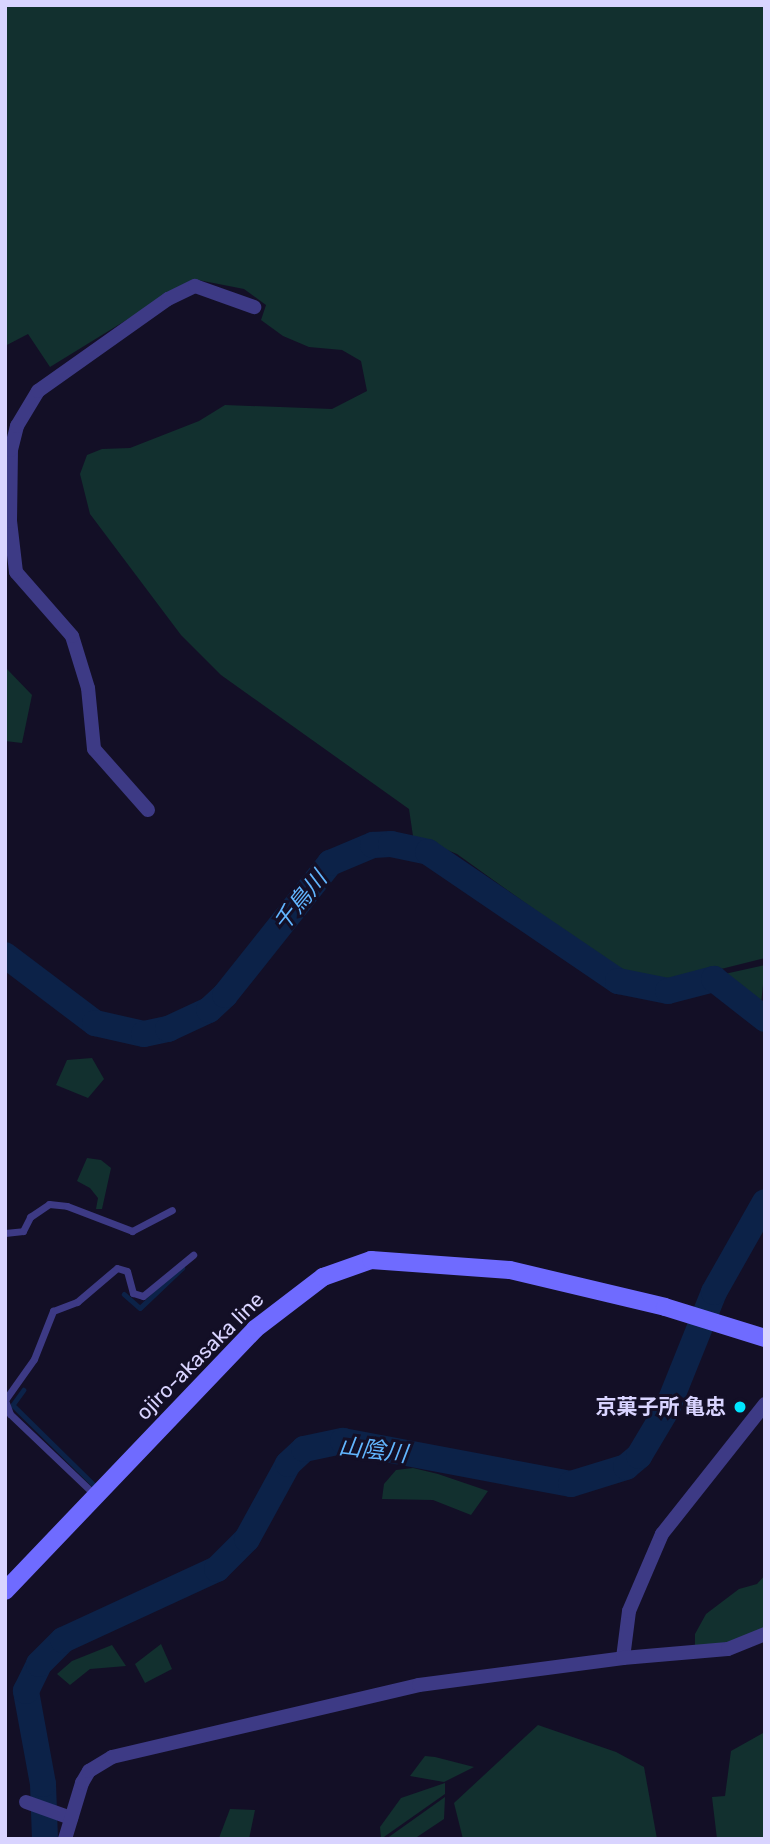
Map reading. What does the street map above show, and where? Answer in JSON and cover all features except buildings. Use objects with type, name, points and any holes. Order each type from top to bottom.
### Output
[{"type":"main road","name":"ojiro-akasaka line","points":[[5,1591],[95,1495],[288,1300],[323,1277],[371,1260],[510,1270],[692,1315],[765,1338]]},
{"type":"street","points":[[148,810],[94,748],[88,688],[72,636],[16,572],[10,521],[11,450],[17,426],[38,391],[168,299],[195,286],[254,307]]},
{"type":"street","points":[[623,1658],[629,1611],[662,1534],[765,1404]]},
{"type":"street","points":[[65,1839],[89,1771],[112,1757],[419,1685],[623,1658],[728,1649],[765,1634]]},
{"type":"street","points":[[26,1802],[71,1818]]},
{"type":"lane","points":[[5,1233],[23,1231],[30,1217],[49,1204],[67,1206],[132,1231],[172,1210]]},
{"type":"lane","points":[[95,1495],[10,1414],[5,1400],[34,1359],[53,1311],[76,1302],[117,1268],[127,1271],[133,1293],[143,1296],[192,1255]]},
{"type":"green space","points":[[5,5],[765,5],[765,958],[677,980],[651,979],[615,967],[457,854],[413,836],[409,809],[221,675],[181,635],[90,514],[80,474],[87,455],[102,449],[130,448],[199,421],[225,405],[332,409],[367,391],[361,361],[342,350],[309,347],[283,336],[261,320],[266,305],[244,289],[193,279],[50,367],[28,334],[5,346]]},
{"type":"green space","points":[[5,667],[32,695],[22,743],[5,741]]},
{"type":"green space","points":[[765,965],[761,1004],[720,975]]},
{"type":"green space","points":[[92,1058],[104,1079],[88,1098],[56,1085],[67,1060]]},
{"type":"green space","points":[[87,1158],[101,1160],[111,1168],[102,1209],[96,1209],[98,1198],[90,1188],[77,1181]]},
{"type":"green space","points":[[413,1468],[488,1491],[471,1515],[433,1500],[382,1499],[384,1484],[396,1470]]},
{"type":"green space","points":[[765,1575],[765,1628],[742,1640],[695,1648],[695,1634],[706,1614],[739,1589],[757,1584]]},
{"type":"green space","points":[[161,1644],[172,1669],[145,1683],[135,1664]]},
{"type":"green space","points":[[112,1645],[126,1666],[90,1669],[70,1685],[57,1674],[72,1661]]},
{"type":"green space","points":[[538,1725],[616,1752],[644,1767],[657,1839],[463,1839],[454,1803]]},
{"type":"green space","points":[[765,1732],[765,1839],[717,1839],[712,1797],[725,1796],[731,1751]]},
{"type":"green space","points":[[425,1756],[474,1767],[444,1782],[410,1776]]},
{"type":"green space","points":[[445,1783],[445,1794],[381,1839],[380,1827],[401,1798]]},
{"type":"green space","points":[[445,1797],[444,1819],[414,1839],[386,1839]]},
{"type":"green space","points":[[230,1809],[255,1810],[249,1839],[219,1838]]},
{"type":"waterway","name":"千鳥川","points":[[5,955],[95,1023],[144,1034],[168,1029],[209,1010],[225,995],[330,863],[373,845],[391,844],[428,852],[618,981],[668,991],[714,979],[765,1019]]},
{"type":"waterway","name":"山陰川","points":[[45,1839],[43,1784],[26,1691],[39,1664],[63,1640],[217,1569],[247,1539],[288,1464],[304,1449],[343,1441],[571,1484],[626,1467],[639,1456],[667,1409],[714,1292],[765,1202]]},
{"type":"waterway","points":[[124,1294],[140,1308],[182,1268]]},
{"type":"waterway","points":[[24,1390],[13,1405],[94,1485]]},
{"type":"place","name":"京菓子所 亀忠","points":[[740,1407]]}]
